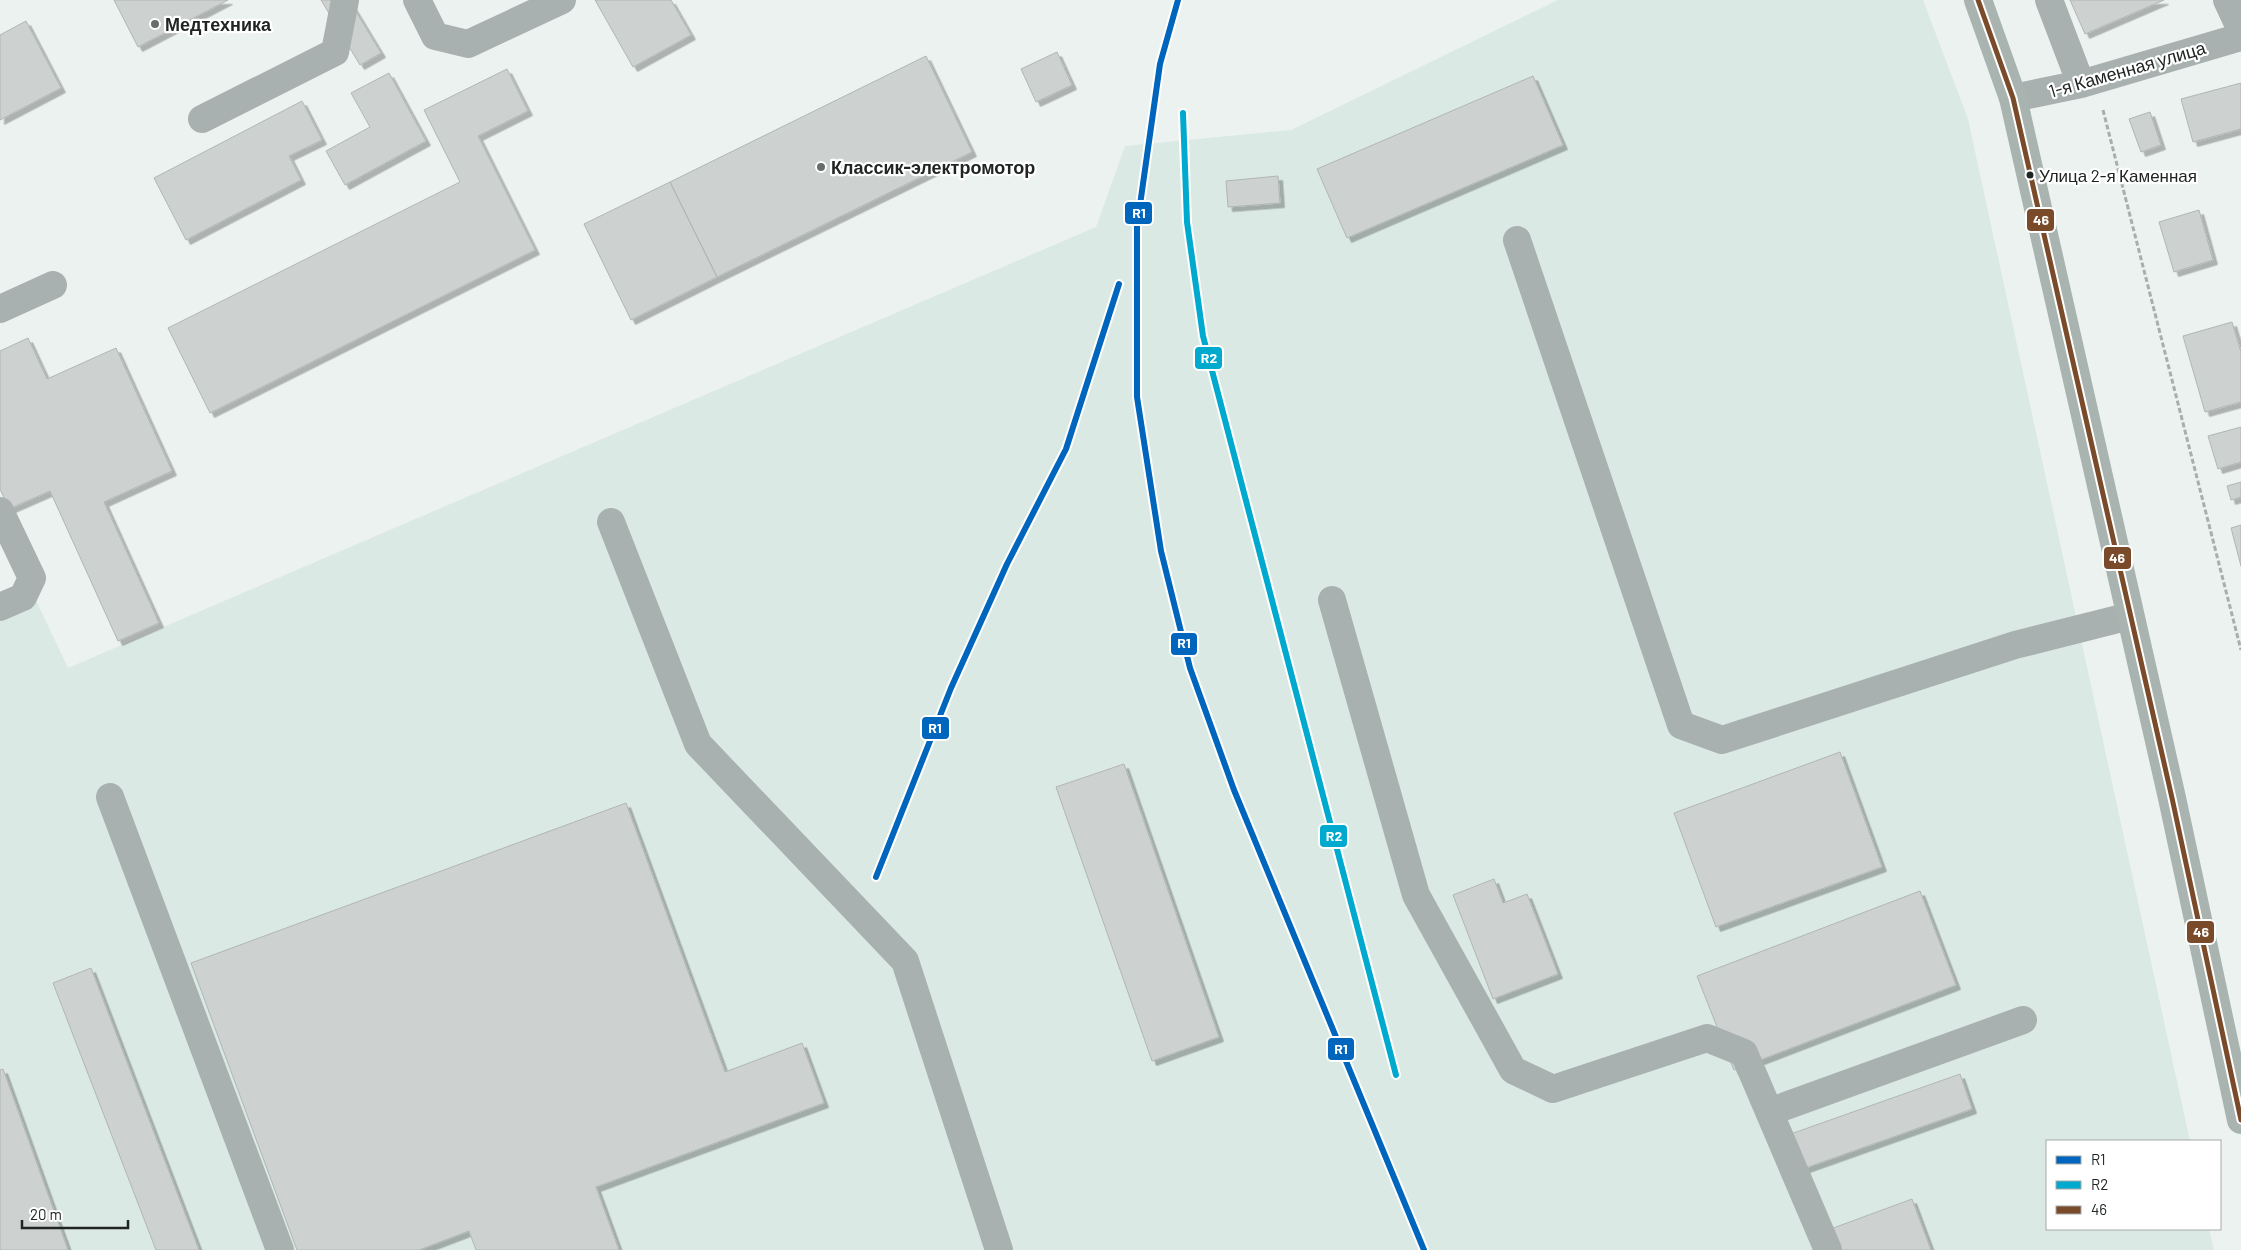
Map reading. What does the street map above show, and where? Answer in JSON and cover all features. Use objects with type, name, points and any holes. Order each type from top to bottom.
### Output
[{"type":"main road","points":[[1978,0],[2013,98],[2172,798],[2241,1120]]},
{"type":"street","points":[[202,119],[335,52],[346,0]]},
{"type":"street","points":[[417,0],[435,36],[468,44],[562,0]]},
{"type":"street","points":[[2049,0],[2088,81]]},
{"type":"street","points":[[2227,0],[2241,30]]},
{"type":"street","name":"1-я Каменная улица","points":[[2013,98],[2088,81],[2241,36]]},
{"type":"street","points":[[1517,240],[1681,725],[1722,740],[2016,645],[2130,616]]},
{"type":"street","points":[[0,309],[53,284]]},
{"type":"street","points":[[0,511],[32,578],[22,597],[0,607]]},
{"type":"street","points":[[611,522],[698,744],[905,961],[999,1250]]},
{"type":"street","points":[[1332,600],[1416,895],[1512,1070],[1553,1089],[1707,1038],[1744,1053],[1828,1250]]},
{"type":"street","points":[[110,797],[280,1250]]},
{"type":"street","points":[[1769,1112],[2023,1020]]},
{"type":"path","points":[[2088,81],[2241,650]]},
{"type":"shaded area","points":[[1558,0],[1923,0],[1968,119],[2190,1140],[2046,1140],[2046,1230],[2209,1230],[2214,1250],[0,1250],[0,614],[35,598],[68,668],[1096,227],[1125,146],[1291,130]]},
{"type":"building","name":"Медтехника","points":[[114,0],[228,0],[138,47]]},
{"type":"building","points":[[321,0],[349,0],[381,53],[360,65]]},
{"type":"building","points":[[595,0],[671,0],[691,35],[633,67]]},
{"type":"building","points":[[2070,0],[2164,0],[2085,34]]},
{"type":"building","points":[[26,21],[61,88],[0,120],[0,35]]},
{"type":"building","points":[[1057,52],[1072,85],[1036,102],[1021,69]]},
{"type":"building","name":"Классик-электромотор","points":[[926,56],[972,152],[717,277],[670,182]]},
{"type":"building","points":[[507,69],[528,111],[478,136],[535,250],[210,413],[168,328],[460,182],[424,110]]},
{"type":"building","points":[[389,73],[426,141],[345,185],[326,151],[370,127],[351,93]]},
{"type":"building","points":[[1533,76],[1563,145],[1347,238],[1317,169]]},
{"type":"building","points":[[2241,83],[2241,129],[2193,142],[2181,99]]},
{"type":"building","points":[[302,101],[322,140],[289,156],[301,180],[186,240],[154,178]]},
{"type":"building","points":[[2150,112],[2161,145],[2141,152],[2129,119]]},
{"type":"building","points":[[1278,176],[1280,203],[1228,207],[1226,181]]},
{"type":"building","points":[[670,182],[717,277],[631,320],[584,224]]},
{"type":"building","points":[[2199,210],[2213,260],[2174,272],[2159,222]]},
{"type":"building","points":[[2232,322],[2241,352],[2241,402],[2205,412],[2183,336]]},
{"type":"building","points":[[28,338],[47,379],[116,348],[172,471],[104,502],[159,623],[118,641],[50,491],[9,509],[0,489],[0,351]]},
{"type":"building","points":[[2241,427],[2241,462],[2218,469],[2208,436]]},
{"type":"building","points":[[2241,482],[2241,497],[2231,500],[2227,486]]},
{"type":"building","points":[[2241,525],[2241,566],[2231,528]]},
{"type":"building","points":[[1840,752],[1882,867],[1716,927],[1674,813]]},
{"type":"building","points":[[1124,764],[1219,1037],[1152,1061],[1056,787]]},
{"type":"building","points":[[626,803],[725,1072],[802,1043],[824,1103],[596,1187],[619,1250],[476,1250],[469,1231],[419,1250],[297,1250],[191,963]]},
{"type":"building","points":[[1494,879],[1503,903],[1527,894],[1558,974],[1493,999],[1453,895]]},
{"type":"building","points":[[1920,891],[1956,985],[1734,1070],[1697,976]]},
{"type":"building","points":[[91,968],[199,1250],[156,1250],[53,983]]},
{"type":"building","points":[[3,1069],[68,1250],[0,1250],[0,1070]]},
{"type":"building","points":[[1960,1074],[1972,1109],[1797,1171],[1785,1136]]},
{"type":"building","points":[[1912,1199],[1931,1250],[1823,1250],[1817,1234]]},
{"type":"transit line","name":"R1","points":[[1178,0],[1160,64],[1137,226],[1137,397],[1161,551],[1190,668],[1234,790],[1424,1250]]},
{"type":"transit line","name":"46","points":[[1978,0],[2013,98],[2172,798],[2241,1120]]},
{"type":"transit line","name":"R2","points":[[1183,113],[1187,222],[1203,336],[1396,1075]]},
{"type":"transit line","name":"R1","points":[[876,877],[951,688],[1007,564],[1066,449],[1119,284]]},
{"type":"place","name":"Медтехника","points":[[155,24]]},
{"type":"place","name":"Классик-электромотор","points":[[821,167]]},
{"type":"place","name":"Улица 2-я Каменная","points":[[2030,175]]}]
